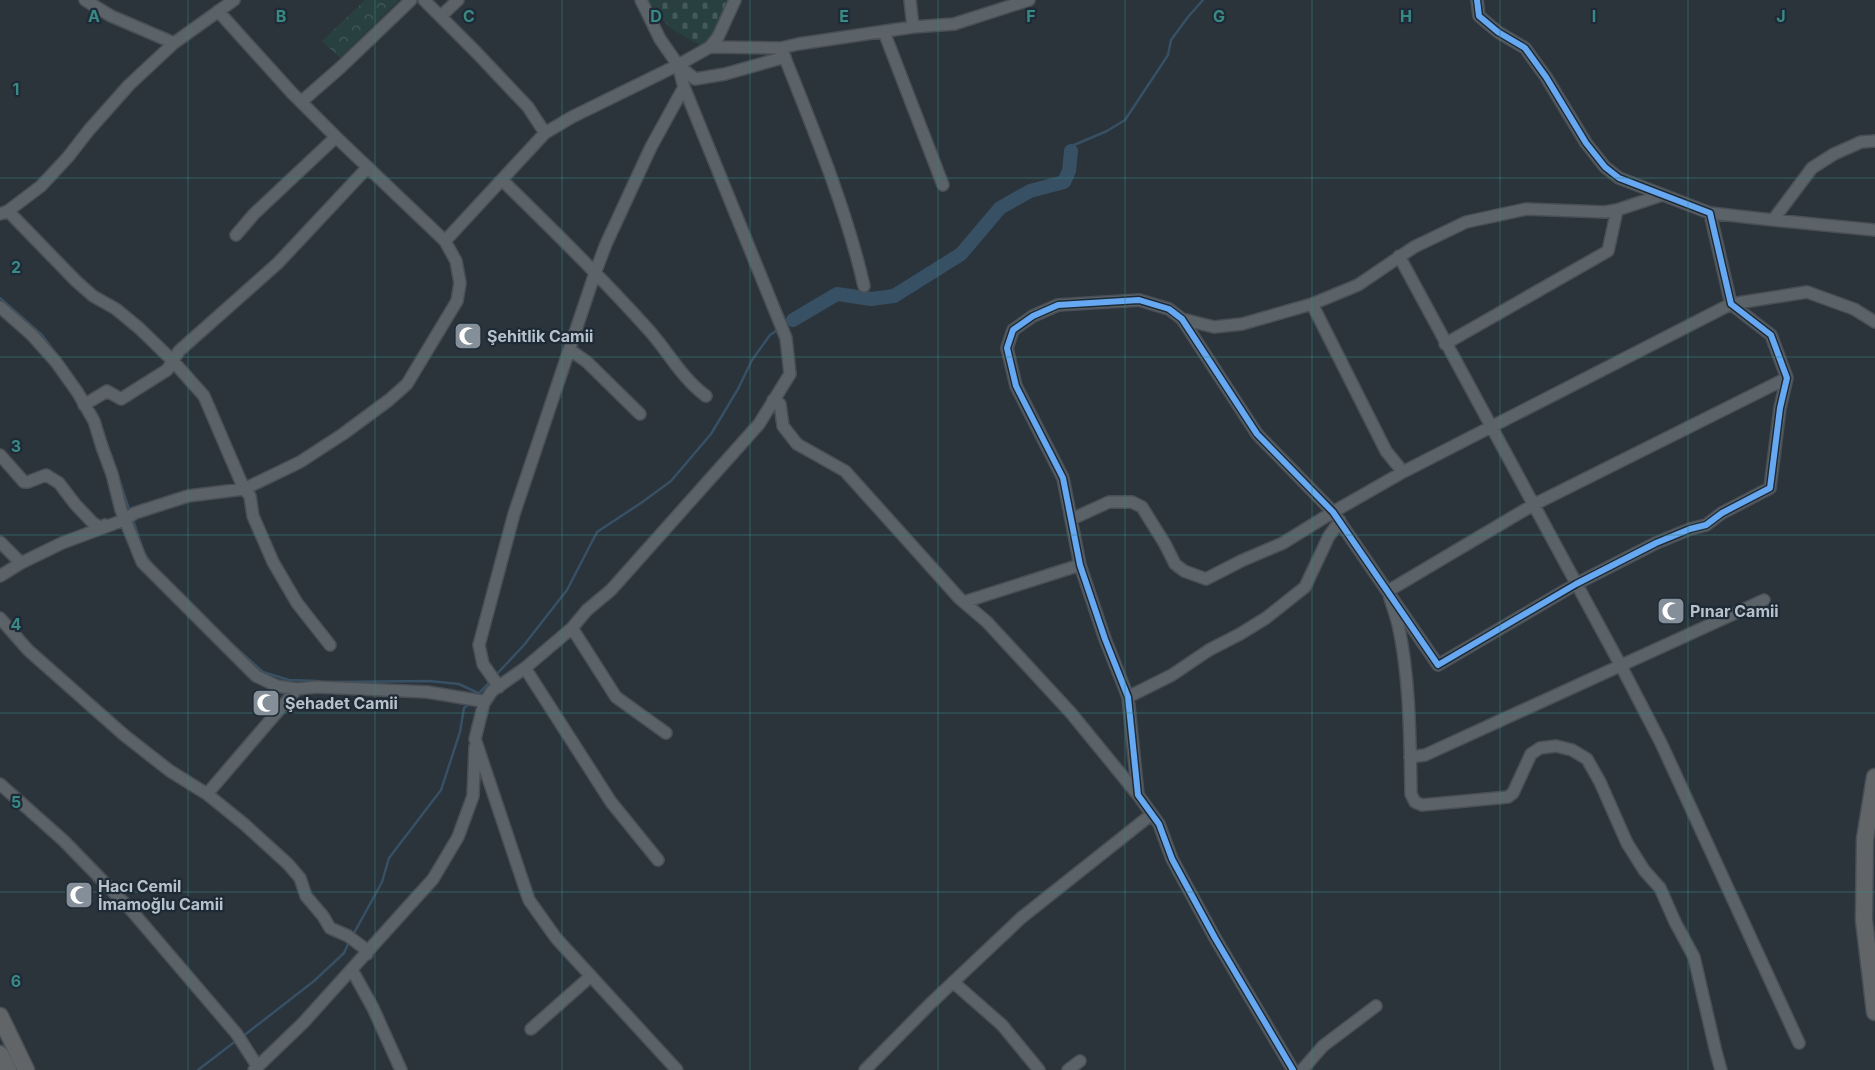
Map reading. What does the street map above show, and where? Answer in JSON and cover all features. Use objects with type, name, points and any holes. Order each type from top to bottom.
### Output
[{"type":"highway","points":[[1875,777],[1865,839],[1864,893],[1864,920],[1875,1012]]},
{"type":"highway","points":[[0,1016],[26,1070]]},
{"type":"highway","points":[[0,1054],[8,1070]]},
{"type":"street","points":[[85,0],[111,16],[174,43]]},
{"type":"street","points":[[234,0],[174,43],[129,86],[41,186],[4,213],[93,296],[116,309],[172,360],[204,396],[244,488],[250,496],[253,516],[273,562],[297,603],[330,645]]},
{"type":"street","points":[[301,102],[340,68],[411,0]]},
{"type":"street","points":[[424,0],[528,107],[544,133]]},
{"type":"street","points":[[441,16],[458,0]]},
{"type":"street","points":[[641,0],[660,39],[678,65],[694,79],[725,74],[783,53],[798,44],[914,27],[954,24],[1029,0]]},
{"type":"street","points":[[445,241],[544,133],[710,47],[718,37],[735,0]]},
{"type":"street","points":[[910,0],[914,27]]},
{"type":"street","points":[[1477,0],[1479,16],[1498,32],[1524,48],[1546,77],[1586,143],[1605,167],[1620,178],[1710,213],[1875,230]]},
{"type":"street","points":[[0,576],[21,563],[123,515],[188,496],[244,488],[300,462],[336,439],[407,384],[458,301],[460,283],[456,261],[445,241],[301,102],[218,11]]},
{"type":"street","points":[[884,32],[943,185]]},
{"type":"street","points":[[710,47],[783,53]]},
{"type":"street","points":[[783,53],[829,171],[855,250],[864,286]]},
{"type":"street","points":[[0,784],[64,841],[124,904],[236,1033],[256,1068],[303,1023],[433,879],[458,837],[473,796],[475,738],[483,702],[495,686],[525,668],[572,628],[588,610],[611,590],[759,424],[790,374],[786,338],[684,87],[678,65]]},
{"type":"street","points":[[495,686],[483,664],[479,645],[514,514],[606,244],[651,147],[684,87]]},
{"type":"street","points":[[236,235],[254,214],[336,137]]},
{"type":"street","points":[[1773,220],[1812,168],[1834,154],[1861,142],[1875,141]]},
{"type":"street","points":[[87,403],[107,391],[121,399],[167,370],[179,351],[278,263],[368,167]]},
{"type":"street","points":[[502,180],[595,273],[661,343],[676,366],[694,386],[706,396]]},
{"type":"street","points":[[1182,319],[1214,327],[1242,324],[1312,304],[1358,285],[1414,247],[1466,222],[1526,209],[1605,212],[1617,210],[1662,195]]},
{"type":"street","points":[[1445,344],[1608,251],[1617,210]]},
{"type":"street","points":[[1138,794],[1128,697],[1105,639],[1080,565],[1063,478],[1016,386],[1007,348],[1013,330],[1033,316],[1058,305],[1139,300],[1169,309],[1182,319],[1257,434],[1337,516],[1438,666],[1576,584],[1656,543],[1690,529],[1706,525],[1722,513],[1770,488],[1780,408],[1787,378],[1771,335],[1731,304],[1710,213]]},
{"type":"street","points":[[1399,256],[1661,743],[1799,1043]]},
{"type":"street","points":[[1072,519],[1109,502],[1132,502],[1142,507],[1175,564],[1184,571],[1206,580],[1241,560],[1283,543],[1337,516],[1403,472],[1731,304],[1807,292],[1854,309],[1875,322]]},
{"type":"street","points":[[1312,304],[1386,450],[1403,472]]},
{"type":"street","points":[[0,307],[32,335],[56,362],[87,403],[112,474],[123,515],[142,562],[256,676],[277,686],[297,689],[427,692],[483,702]]},
{"type":"street","points":[[570,350],[587,362],[640,414]]},
{"type":"street","points":[[1388,591],[1533,505],[1787,378]]},
{"type":"street","points":[[773,400],[780,404],[783,426],[797,444],[845,471],[964,602],[987,622],[1072,712],[1138,794],[1159,824],[1172,859],[1197,906],[1292,1070]]},
{"type":"street","points":[[0,455],[24,482],[46,475],[56,480],[86,517],[101,528],[123,515]]},
{"type":"street","points":[[1128,697],[1172,674],[1209,650],[1266,618],[1306,586],[1337,516]]},
{"type":"street","points":[[0,542],[21,563]]},
{"type":"street","points":[[964,602],[1080,565]]},
{"type":"street","points":[[1388,591],[1398,624],[1404,664],[1411,794],[1415,802],[1422,805],[1508,797],[1513,793],[1531,754],[1540,748],[1556,746],[1572,750],[1586,759],[1600,782],[1627,843],[1644,870],[1660,888],[1675,922],[1694,957],[1721,1070]]},
{"type":"street","points":[[1410,757],[1425,755],[1764,600]]},
{"type":"street","points":[[0,618],[28,650],[124,735],[170,771],[207,794],[288,864],[300,878],[306,896],[323,916],[330,928],[353,940],[364,948],[367,954]]},
{"type":"street","points":[[572,628],[616,697],[666,733]]},
{"type":"street","points":[[525,668],[611,802],[658,860]]},
{"type":"street","points":[[207,794],[297,689]]},
{"type":"street","points":[[475,738],[529,900],[556,938],[677,1070]]},
{"type":"street","points":[[864,1070],[1021,918],[1152,814]]},
{"type":"street","points":[[352,970],[373,1008],[401,1070]]},
{"type":"street","points":[[531,1029],[591,976]]},
{"type":"street","points":[[953,982],[1002,1024],[1039,1070]]},
{"type":"street","points":[[1302,1070],[1323,1046],[1376,1006]]},
{"type":"street","points":[[1068,1070],[1080,1061]]},
{"type":"green space","points":[[365,0],[399,0],[340,58],[322,41]]},
{"type":"green space","points":[[647,0],[733,0],[710,44],[701,46],[670,28]]},
{"type":"waterway","points":[[1071,151],[1074,145],[1107,131],[1125,120],[1168,55],[1171,40],[1203,0]]},
{"type":"waterway","points":[[793,320],[837,294],[871,299],[894,296],[961,254],[1000,208],[1030,191],[1064,182],[1069,171],[1071,151]]},
{"type":"waterway","points":[[0,298],[42,335],[57,355]]},
{"type":"waterway","points":[[784,326],[793,320]]},
{"type":"waterway","points":[[496,675],[524,645],[567,590],[597,532],[671,481],[711,434],[738,389],[752,360],[770,335],[779,329]]},
{"type":"waterway","points":[[103,432],[112,458]]},
{"type":"waterway","points":[[120,482],[130,512]]},
{"type":"waterway","points":[[133,520],[144,553],[154,567]]},
{"type":"waterway","points":[[162,574],[209,621]]},
{"type":"waterway","points":[[225,638],[263,672],[289,680],[318,681]]},
{"type":"waterway","points":[[331,682],[429,681],[459,684],[478,693]]},
{"type":"waterway","points":[[475,697],[491,681]]},
{"type":"waterway","points":[[353,935],[382,882],[389,858],[441,790],[460,732],[464,708],[470,703]]},
{"type":"waterway","points":[[242,1037],[314,981],[344,953],[349,942]]},
{"type":"waterway","points":[[198,1070],[237,1040]]},
{"type":"cycle path","points":[[1293,1070],[1215,938],[1172,859],[1159,824],[1138,795],[1128,697],[1105,639],[1080,565],[1063,478],[1016,386],[1007,348],[1013,330],[1033,316],[1058,305],[1139,300],[1169,309],[1182,319],[1257,434],[1333,512],[1438,665],[1576,584],[1656,543],[1690,529],[1706,525],[1722,513],[1770,488],[1780,408],[1787,378],[1771,335],[1731,304],[1710,213],[1619,178],[1605,167],[1586,143],[1546,77],[1525,48],[1498,32],[1479,16],[1477,0]]},
{"type":"place","name":"Şehitlik Camii","points":[[468,336]]},
{"type":"place","name":"Pınar Camii","points":[[1671,611]]},
{"type":"place","name":"Şehadet Camii","points":[[266,703]]},
{"type":"place","name":"Hacı Cemil İmamoğlu Camii","points":[[79,895]]}]
